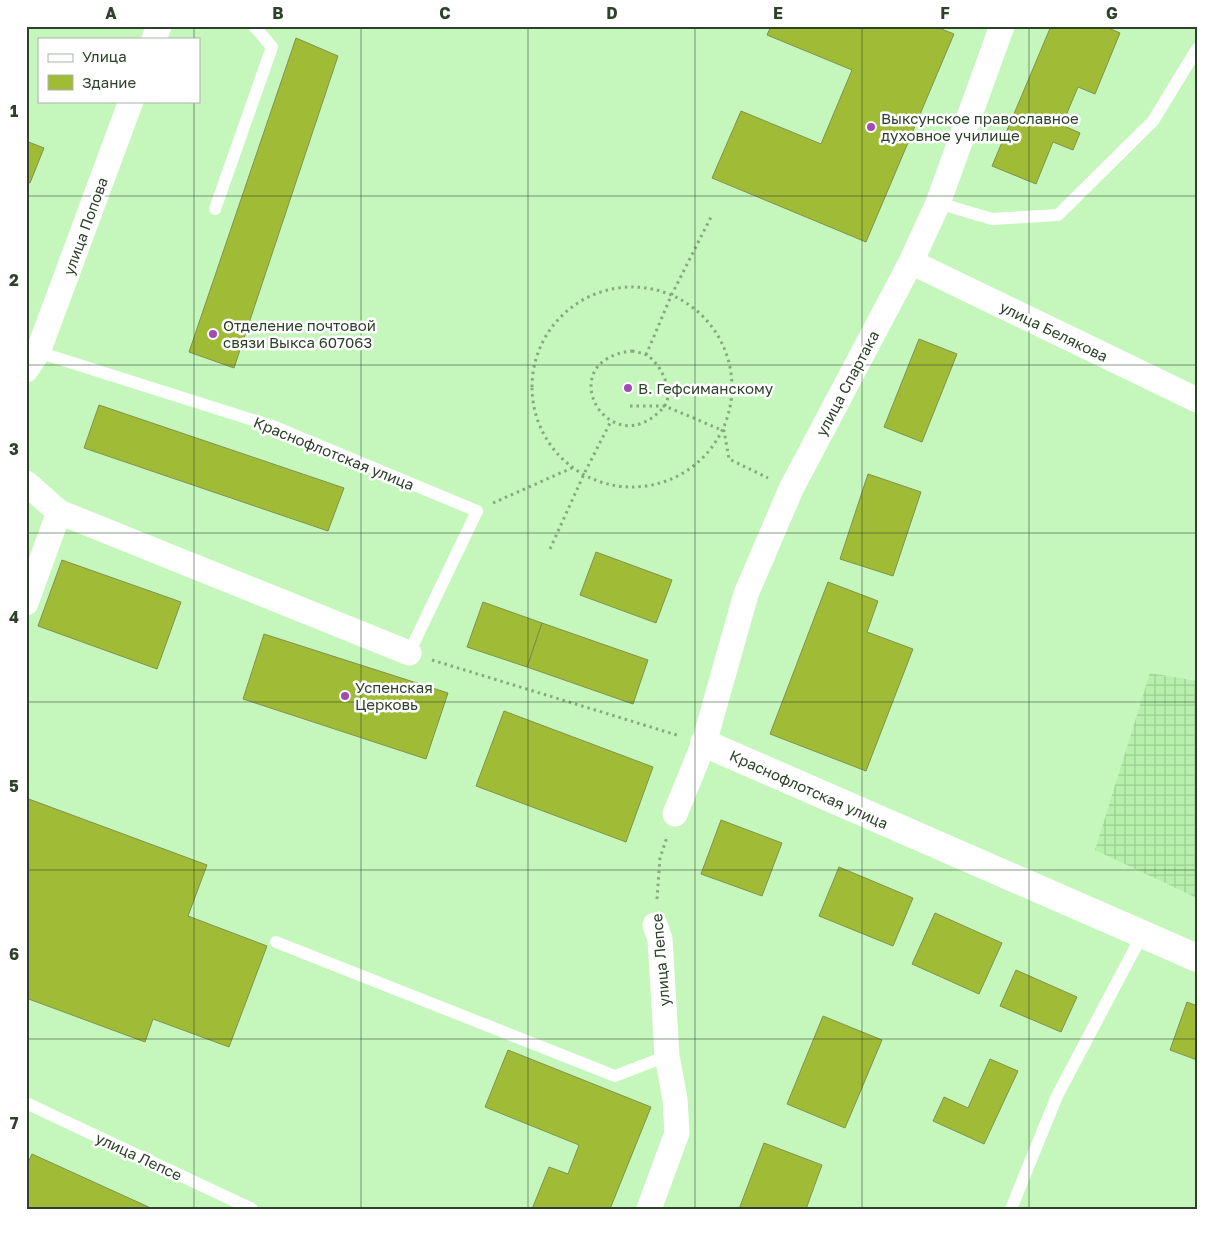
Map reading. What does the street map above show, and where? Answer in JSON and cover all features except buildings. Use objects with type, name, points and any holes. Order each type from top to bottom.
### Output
[{"type":"street","points":[[154,38],[159,26]]},
{"type":"street","name":"улица Спартака","points":[[704,743],[746,594],[791,489],[911,262],[938,203],[1002,26]]},
{"type":"street","name":"улица Попова","points":[[32,361],[131,102]]},
{"type":"street","name":"улица Белякова","points":[[911,262],[1197,400]]},
{"type":"street","points":[[26,483],[59,512],[409,653]]},
{"type":"street","points":[[26,603],[59,512]]},
{"type":"street","points":[[675,814],[704,743]]},
{"type":"street","name":"Краснофлотская улица","points":[[704,743],[1197,958]]},
{"type":"street","name":"улица Лепсе","points":[[649,1209],[677,1133],[675,1099],[667,1056],[660,938],[655,925]]},
{"type":"lane","points":[[215,209],[272,48],[254,26]]},
{"type":"lane","points":[[938,203],[992,219],[1058,215],[1153,121],[1197,49]]},
{"type":"lane","name":"Краснофлотская улица","points":[[32,361],[275,427],[477,511]]},
{"type":"lane","points":[[409,653],[477,511]]},
{"type":"lane","points":[[1011,1209],[1057,1096],[1142,935]]},
{"type":"lane","points":[[276,942],[615,1076],[667,1056]]},
{"type":"lane","name":"улица Лепсе","points":[[26,1103],[252,1209]]},
{"type":"path","points":[[646,354],[671,296],[711,218]]},
{"type":"path","points":[[724,431],[698,462],[664,482],[645,486],[625,486],[606,484],[584,474],[556,453],[536,419],[532,400],[531,380],[534,361],[541,342],[565,312],[581,300],[599,292],[618,287],[638,287],[657,290],[692,307],[707,320],[718,336],[726,354],[731,374],[732,393],[724,431],[729,458],[743,465]]},
{"type":"path","points":[[632,350],[646,354],[658,364],[665,377],[667,391],[665,406],[653,417],[640,424],[625,426],[610,421],[599,412],[592,399],[591,385],[595,370],[604,359],[618,352],[632,350]]},
{"type":"path","points":[[630,406],[665,406],[724,431]]},
{"type":"path","points":[[550,549],[610,421]]},
{"type":"path","points":[[477,511],[575,467]]},
{"type":"path","points":[[409,653],[704,743]]},
{"type":"path","name":"улица Лепсе","points":[[655,925],[660,858],[675,814]]},
{"type":"shaded area","points":[[1150,673],[1197,681],[1197,898],[1095,850]]},
{"type":"place","name":"Выксунское православное духовное училище","points":[[871,127]]},
{"type":"place","name":"Отделение почтовой связи Выкса 607063","points":[[213,334]]},
{"type":"place","name":"В. Гефсиманскому","points":[[628,388]]},
{"type":"place","name":"Успенская Церковь","points":[[345,696]]}]
